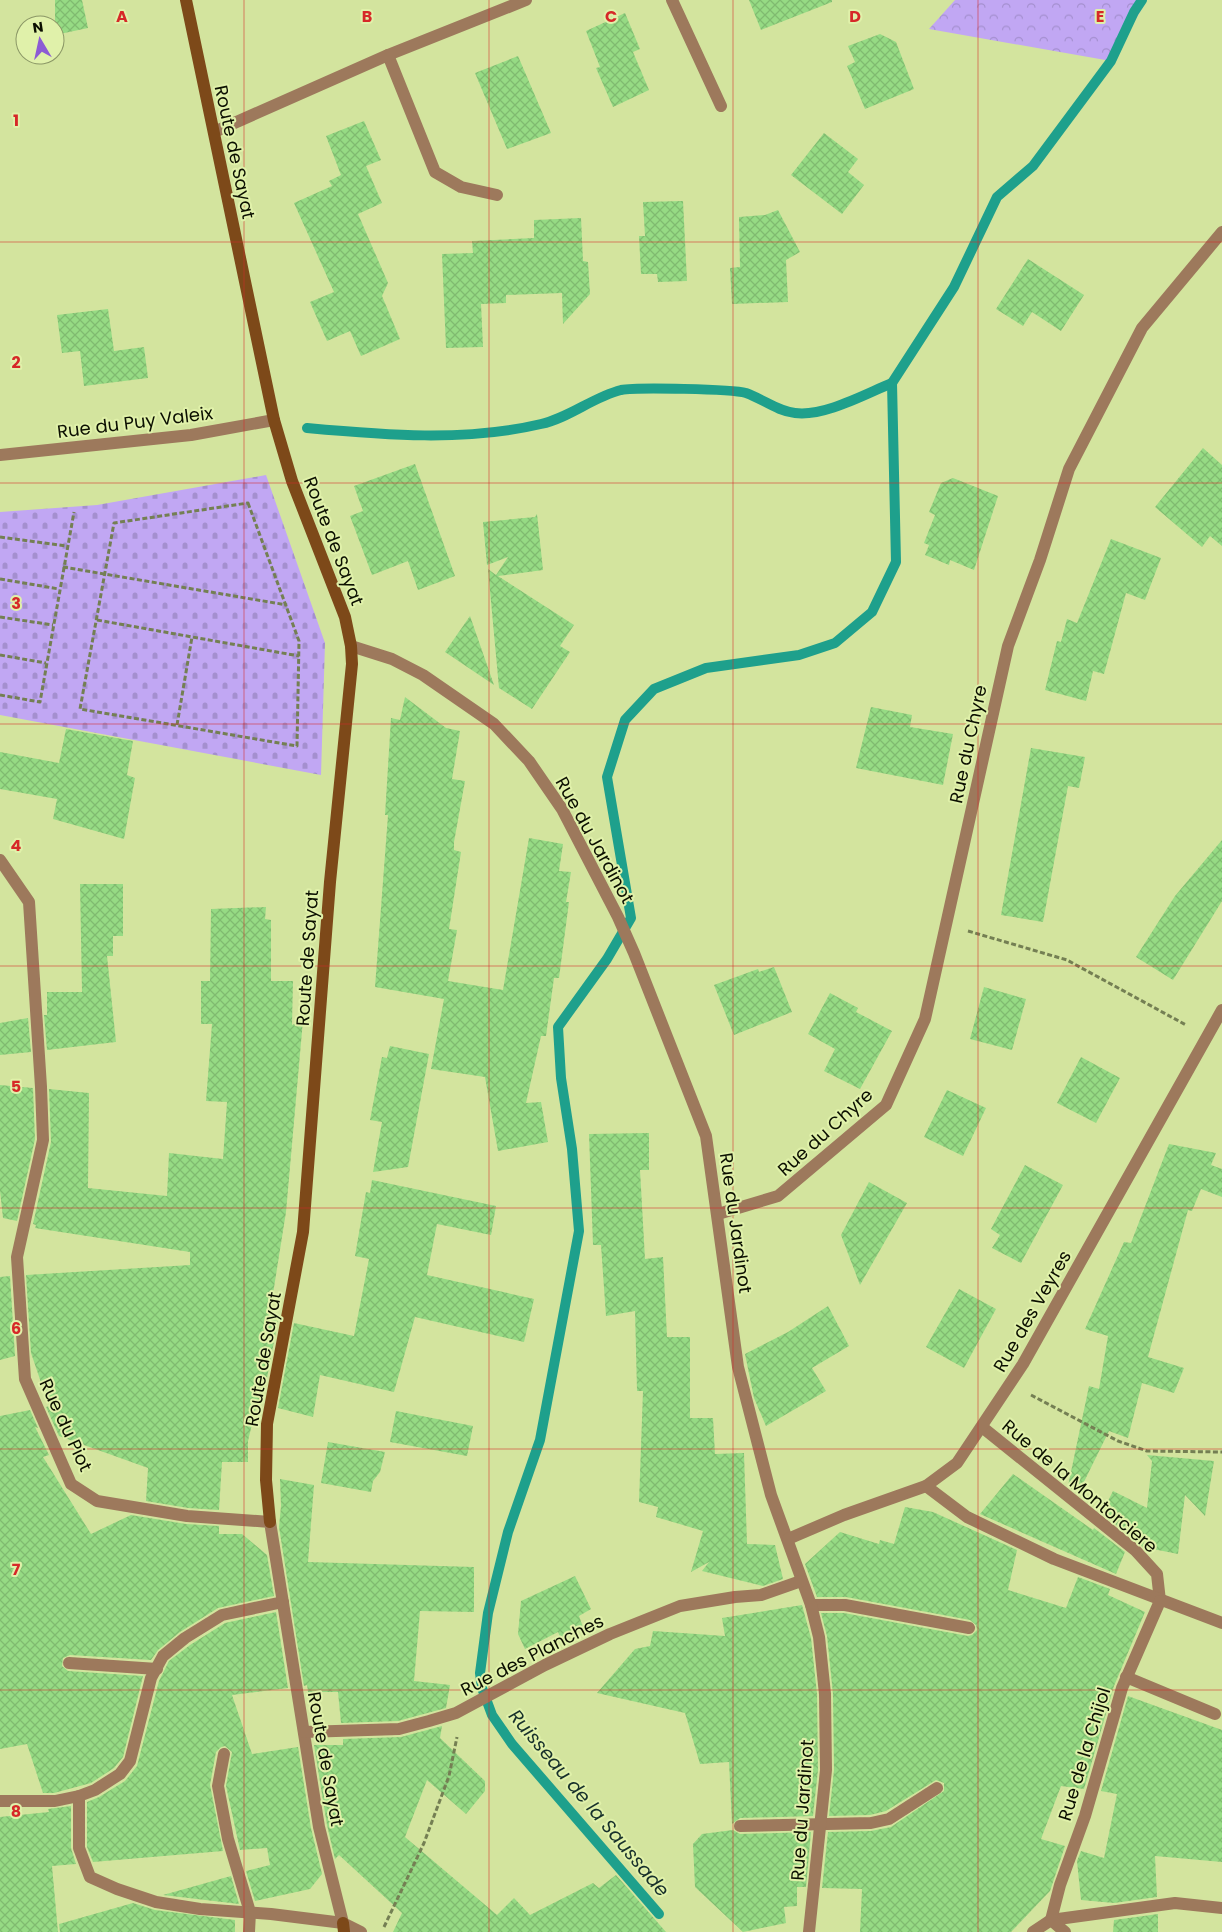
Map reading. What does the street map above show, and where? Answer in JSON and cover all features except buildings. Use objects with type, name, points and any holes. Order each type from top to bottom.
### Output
[{"type":"street","name":"Route de Sayat","points":[[186,0],[274,420],[292,480],[345,617],[351,646],[348,711],[330,882],[303,1232],[267,1424],[266,1480],[270,1522],[319,1827],[343,1927]]},
{"type":"street","points":[[214,132],[388,55],[526,0]]},
{"type":"street","points":[[672,0],[721,106]]},
{"type":"street","points":[[388,55],[435,172],[461,187],[497,195]]},
{"type":"street","name":"Rue du Chyre","points":[[718,1214],[778,1196],[886,1105],[925,1019],[1008,646],[1040,560],[1069,469],[1142,328],[1222,232]]},
{"type":"street","name":"Rue du Puy Valeix","points":[[0,455],[191,435],[274,420]]},
{"type":"street","name":"Rue du Jardinot","points":[[351,646],[392,659],[423,675],[494,724],[530,761],[562,809],[618,917],[706,1136],[738,1367],[771,1495],[811,1605],[819,1637],[825,1694],[826,1770],[809,1932]]},
{"type":"street","name":"Rue du Piot","points":[[0,860],[29,902],[41,1087],[43,1140],[17,1257],[25,1379],[71,1484],[96,1501],[187,1516],[270,1522]]},
{"type":"street","name":"Rue des Veyres","points":[[788,1539],[844,1515],[926,1486],[957,1463],[1010,1384],[1222,1010]]},
{"type":"street","name":"Rue de la Montorciere","points":[[982,1428],[1135,1550],[1157,1574],[1160,1601]]},
{"type":"street","points":[[926,1486],[967,1518],[1054,1559],[1160,1601],[1222,1623]]},
{"type":"street","name":"Rue des Planches","points":[[304,1732],[399,1729],[456,1713],[545,1665],[610,1634],[680,1606],[735,1597],[761,1595],[801,1580]]},
{"type":"street","name":"Rue de la Chijol","points":[[1051,1920],[1060,1885],[1085,1816],[1126,1678],[1160,1601]]},
{"type":"street","points":[[0,1801],[55,1801],[79,1796],[95,1790],[120,1774],[130,1761],[152,1678],[163,1656],[185,1638],[222,1616],[283,1602]]},
{"type":"street","points":[[811,1605],[845,1604],[969,1628]]},
{"type":"street","points":[[69,1663],[157,1669]]},
{"type":"street","points":[[1126,1678],[1215,1714]]},
{"type":"street","points":[[224,1754],[218,1786],[228,1839],[250,1912],[249,1932]]},
{"type":"street","points":[[740,1826],[871,1823],[889,1819],[937,1788]]},
{"type":"street","points":[[79,1796],[79,1848],[90,1877],[117,1889],[156,1902],[200,1909],[250,1912],[343,1927],[360,1932]]},
{"type":"street","points":[[1033,1932],[1051,1920],[1175,1903],[1222,1908]]},
{"type":"street","points":[[1051,1920],[1065,1932]]},
{"type":"path","points":[[248,503],[299,641],[297,746],[80,708],[106,574],[114,523],[248,503]]},
{"type":"path","points":[[0,695],[40,702],[62,567],[74,512]]},
{"type":"path","points":[[0,537],[66,546]]},
{"type":"path","points":[[62,567],[287,605]]},
{"type":"path","points":[[0,579],[59,589]]},
{"type":"path","points":[[0,617],[53,625]]},
{"type":"path","points":[[97,620],[299,656]]},
{"type":"path","points":[[177,725],[192,637]]},
{"type":"path","points":[[0,656],[46,663]]},
{"type":"path","points":[[946,924],[1066,960],[1207,1036]]},
{"type":"path","points":[[1010,1384],[1118,1442],[1147,1451],[1222,1452]]},
{"type":"path","points":[[382,1932],[424,1842],[449,1776],[457,1740],[456,1713]]},
{"type":"green space","points":[[955,0],[1147,0],[1111,61],[929,29]]},
{"type":"green space","points":[[266,475],[325,643],[321,775],[0,715],[0,512],[97,505]]},
{"type":"waterway","name":"Ruisseau de la Saussade","points":[[659,1914],[512,1744],[492,1715],[482,1688],[480,1673],[488,1613],[508,1532],[540,1440],[579,1231],[572,1149],[561,1078],[558,1027],[607,959],[631,918],[607,777],[625,720],[654,689],[706,668],[799,655],[835,643],[872,612],[896,562],[892,383],[954,287],[997,197],[1033,166],[1111,61],[1134,12],[1142,0]]},
{"type":"waterway","points":[[307,428],[395,435],[454,435],[512,430],[551,421],[601,397],[630,389],[704,390],[746,393],[782,410],[806,413],[819,412],[844,404],[892,383]]}]
